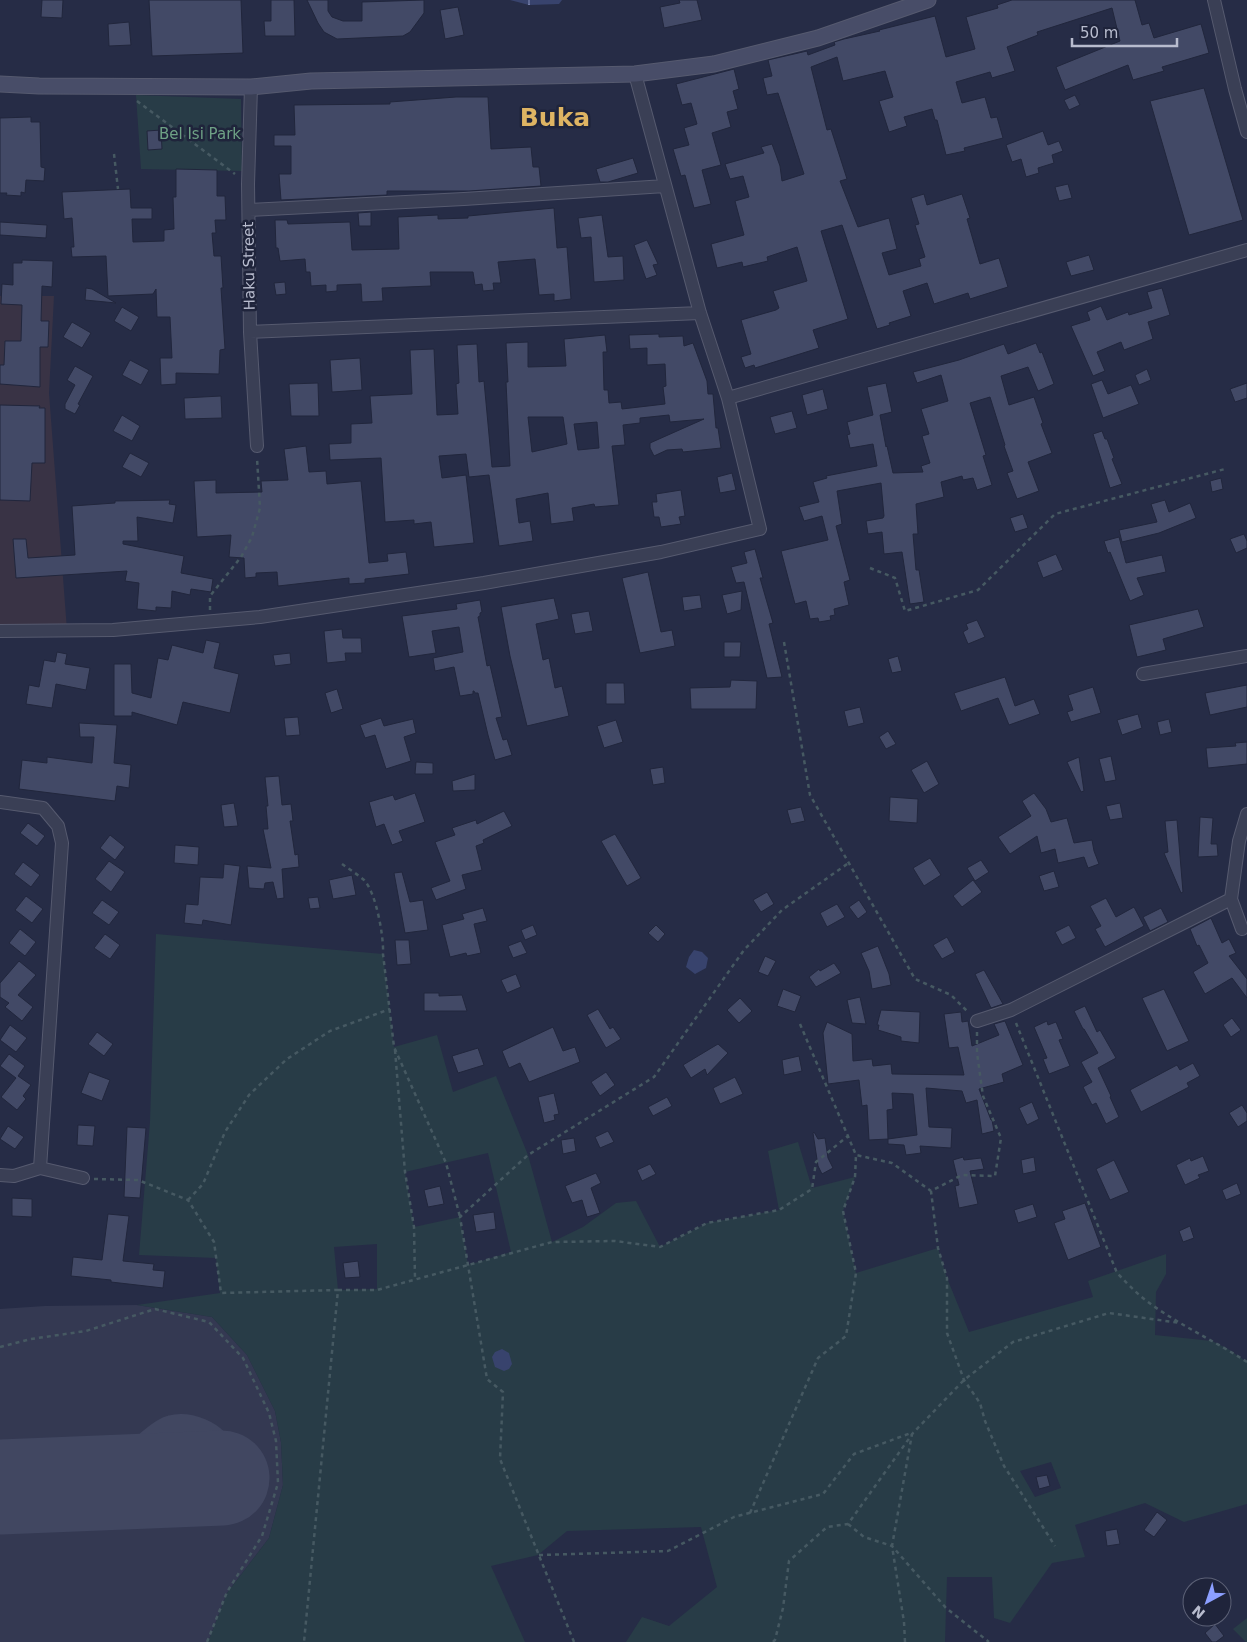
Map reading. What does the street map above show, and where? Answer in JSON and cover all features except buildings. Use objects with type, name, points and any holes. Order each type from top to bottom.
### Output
[{"type":"main road","points":[[0,84],[39,86],[251,87],[310,81],[634,74],[714,64],[818,38],[928,0]]},
{"type":"street","points":[[1214,0],[1234,89],[1247,132]]},
{"type":"street","points":[[0,638],[0,631],[114,630],[260,617],[484,583],[661,552],[760,529],[728,398],[700,313],[634,74]]},
{"type":"street","name":"Haku Street","points":[[251,87],[248,184],[250,332],[257,452]]},
{"type":"street","points":[[249,210],[665,186]]},
{"type":"street","points":[[728,398],[1247,250]]},
{"type":"street","points":[[250,332],[700,313]]},
{"type":"street","points":[[1143,674],[1247,656]]},
{"type":"street","points":[[0,802],[43,808],[58,826],[62,843],[40,1168]]},
{"type":"street","points":[[1242,929],[1231,899],[1239,841],[1247,814]]},
{"type":"street","points":[[977,1021],[1011,1010],[1231,899]]},
{"type":"street","points":[[0,1175],[14,1176],[40,1168],[83,1178]]},
{"type":"path","points":[[116,86],[248,184]]},
{"type":"path","points":[[114,154],[118,189]]},
{"type":"path","points":[[210,621],[210,596],[241,557],[252,537],[260,508],[257,452]]},
{"type":"path","points":[[870,568],[895,578],[905,611],[978,590],[1056,514],[1225,469]]},
{"type":"path","points":[[784,642],[810,795],[850,862],[915,979],[951,995],[977,1021],[977,1053],[983,1096],[1001,1138],[994,1176],[962,1174],[931,1191]]},
{"type":"path","points":[[460,1217],[528,1154],[654,1077],[744,950],[782,910],[850,862]]},
{"type":"path","points":[[342,864],[365,882],[379,914],[384,944],[383,954],[394,1047],[405,1172],[414,1227],[415,1279]]},
{"type":"path","points":[[188,1200],[203,1184],[225,1132],[249,1095],[287,1059],[330,1031],[390,1010]]},
{"type":"path","points":[[1011,1010],[1117,1273],[1147,1302],[1247,1362]]},
{"type":"path","points":[[750,1513],[818,1358],[846,1336],[856,1273],[843,1211],[855,1177],[856,1155],[800,1024]]},
{"type":"path","points":[[394,1047],[446,1163],[460,1217],[487,1380],[503,1392],[500,1459],[574,1642]]},
{"type":"path","points":[[83,1178],[138,1180],[188,1200],[214,1242],[220,1293],[377,1290],[552,1242],[615,1241],[660,1247],[707,1223],[779,1210],[812,1188],[816,1162],[848,1136]]},
{"type":"path","points":[[856,1155],[892,1163],[931,1191],[938,1248],[947,1278],[948,1333],[964,1380],[980,1403],[985,1421],[1004,1466],[1055,1546]]},
{"type":"path","points":[[304,1642],[338,1290]]},
{"type":"path","points":[[0,1347],[31,1338],[86,1331],[155,1309],[209,1322],[243,1358],[269,1413],[276,1441],[278,1483],[262,1536],[226,1592],[206,1642]]},
{"type":"path","points":[[773,1642],[783,1608],[789,1561],[827,1527],[848,1524],[913,1433],[964,1380],[1013,1342],[1109,1313],[1180,1323]]},
{"type":"path","points":[[538,1555],[668,1551],[734,1517],[823,1494],[854,1454],[913,1433]]},
{"type":"path","points":[[905,1642],[904,1622],[892,1546],[913,1433]]},
{"type":"path","points":[[848,1524],[864,1537],[892,1546],[946,1608],[989,1642]]},
{"type":"shaded area","points":[[510,0],[562,0],[559,4],[529,5]]},
{"type":"shaded area","points":[[0,296],[54,296],[49,393],[67,630],[0,631]]},
{"type":"shaded area","points":[[694,950],[702,952],[708,958],[706,968],[695,974],[686,967],[689,957]]},
{"type":"shaded area","points":[[137,1305],[212,1317],[247,1355],[275,1411],[281,1442],[283,1485],[269,1538],[227,1593],[208,1642],[0,1642],[0,1309],[45,1306]]},
{"type":"shaded area","points":[[502,1349],[509,1353],[512,1364],[509,1369],[504,1371],[495,1367],[492,1357],[495,1352]]},
{"type":"green space","name":"Bel Isi Park","points":[[136,95],[241,99],[242,171],[141,169]]},
{"type":"green space","points":[[156,934],[383,954],[394,1047],[437,1035],[453,1092],[496,1076],[528,1155],[552,1242],[583,1227],[616,1203],[636,1201],[660,1247],[707,1223],[779,1210],[768,1151],[798,1142],[812,1188],[855,1177],[843,1211],[856,1273],[938,1248],[947,1278],[969,1332],[1093,1297],[1088,1281],[1166,1254],[1166,1274],[1156,1292],[1155,1335],[1212,1341],[1247,1362],[1247,1504],[1184,1522],[1145,1503],[1075,1525],[1085,1557],[1052,1563],[1010,1623],[994,1618],[992,1577],[947,1577],[945,1642],[626,1642],[642,1617],[669,1626],[717,1587],[701,1527],[567,1531],[538,1555],[491,1566],[525,1642],[208,1642],[227,1593],[269,1538],[283,1485],[281,1442],[275,1411],[247,1355],[212,1317],[137,1305],[220,1293],[216,1258],[139,1255],[150,1122]],"holes":[[[488,1153],[511,1252],[468,1265],[460,1217],[414,1227],[405,1172]],[[377,1244],[377,1289],[338,1290],[334,1247]],[[1051,1462],[1061,1488],[1035,1497],[1020,1471]]]},
{"type":"green space","points":[[1247,1618],[1247,1642],[1246,1642],[1233,1629]]},
{"type":"ferry route","points":[[529,0],[529,5],[529,0]]},
{"type":"taxiway","points":[[115,1482],[160,1441],[173,1434],[185,1433],[198,1437],[209,1444],[215,1453],[216,1485],[209,1494],[196,1501],[187,1503],[175,1502],[157,1495],[134,1482]]},
{"type":"runway","points":[[0,1487],[222,1478]]},
{"type":"district","name":"Buka","points":[[555,117]]}]
